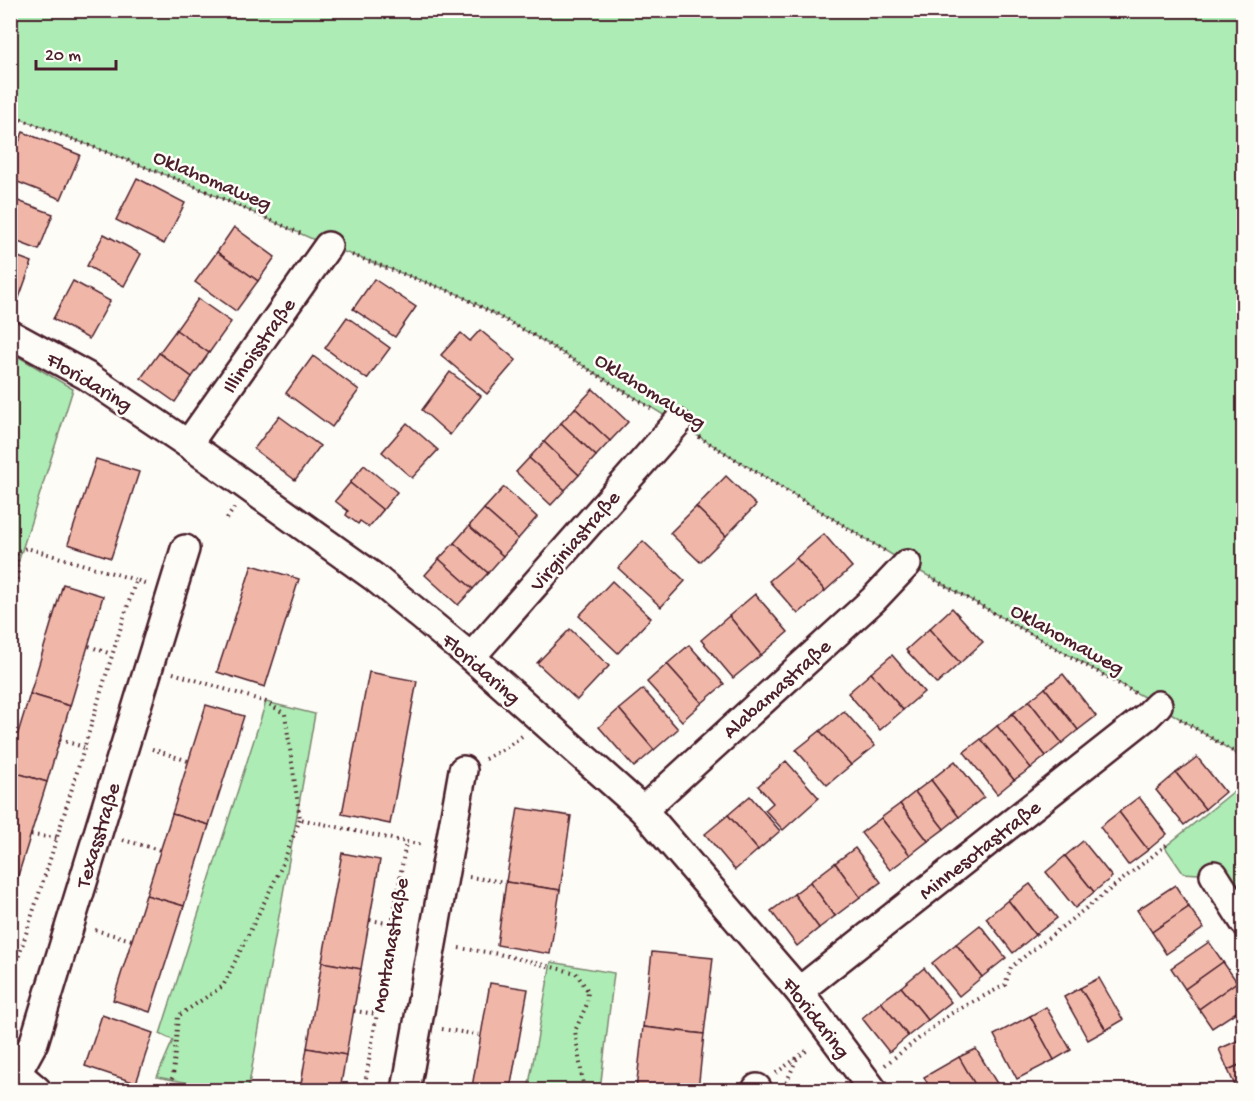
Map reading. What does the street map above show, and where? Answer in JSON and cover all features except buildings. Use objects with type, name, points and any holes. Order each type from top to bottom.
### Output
[{"type":"street","name":"Illinoisstraße","points":[[188,444],[328,246]]},
{"type":"street","name":"Floridaring","points":[[10,334],[87,376],[188,444],[374,577],[471,657],[643,810],[878,1079]]},
{"type":"street","name":"Virginiastraße","points":[[471,657],[677,423]]},
{"type":"street","name":"Texasstraße","points":[[21,1077],[34,1042],[185,549]]},
{"type":"street","name":"Alabamastraße","points":[[643,810],[873,600],[907,564]]},
{"type":"street","name":"Minnesotastraße","points":[[799,991],[1158,705]]},
{"type":"street","name":"Montanastraße","points":[[406,1090],[463,770]]},
{"type":"street","points":[[1214,875],[1244,922]]},
{"type":"path","name":"Oklahomaweg","points":[[10,115],[194,186],[328,246],[458,294],[533,334],[907,564],[1158,705],[1244,758]]},
{"type":"path","points":[[10,589],[18,577],[17,551],[27,548],[172,593]]},
{"type":"path","name":"Texasstraße","points":[[10,985],[57,838],[111,654],[136,580]]},
{"type":"path","points":[[88,646],[111,654]]},
{"type":"path","points":[[167,1090],[173,1076],[178,1016],[223,986],[281,868],[300,819],[285,714],[266,702],[168,672]]},
{"type":"path","points":[[507,747],[529,730]]},
{"type":"path","points":[[60,740],[84,747]]},
{"type":"path","points":[[145,746],[188,761]]},
{"type":"path","points":[[300,819],[406,842],[447,861],[506,882]]},
{"type":"path","points":[[31,835],[57,838]]},
{"type":"path","points":[[117,838],[160,850]]},
{"type":"path","name":"Montanastraße","points":[[364,1090],[406,842]]},
{"type":"path","points":[[878,1079],[950,1014],[1005,985],[1011,967],[1169,843]]},
{"type":"path","points":[[370,920],[393,924]]},
{"type":"path","points":[[91,929],[132,940]]},
{"type":"path","points":[[432,944],[500,954],[576,973],[588,991],[587,1004],[574,1030],[584,1090]]},
{"type":"path","points":[[354,1011],[377,1014]]},
{"type":"path","points":[[418,1025],[481,1035]]},
{"type":"path","points":[[766,1090],[798,1055]]},
{"type":"green space","points":[[10,11],[1243,11],[1243,758],[1158,705],[907,564],[533,335],[458,294],[328,246],[194,186],[11,115]]},
{"type":"green space","points":[[19,357],[73,389],[11,585],[10,375]]},
{"type":"green space","points":[[266,702],[315,714],[248,1090],[227,1090],[157,1077],[173,1040],[160,1034]]},
{"type":"green space","points":[[1243,784],[1243,922],[1214,875],[1183,873],[1165,847]]},
{"type":"green space","points":[[551,962],[614,973],[600,1090],[528,1090]]}]
